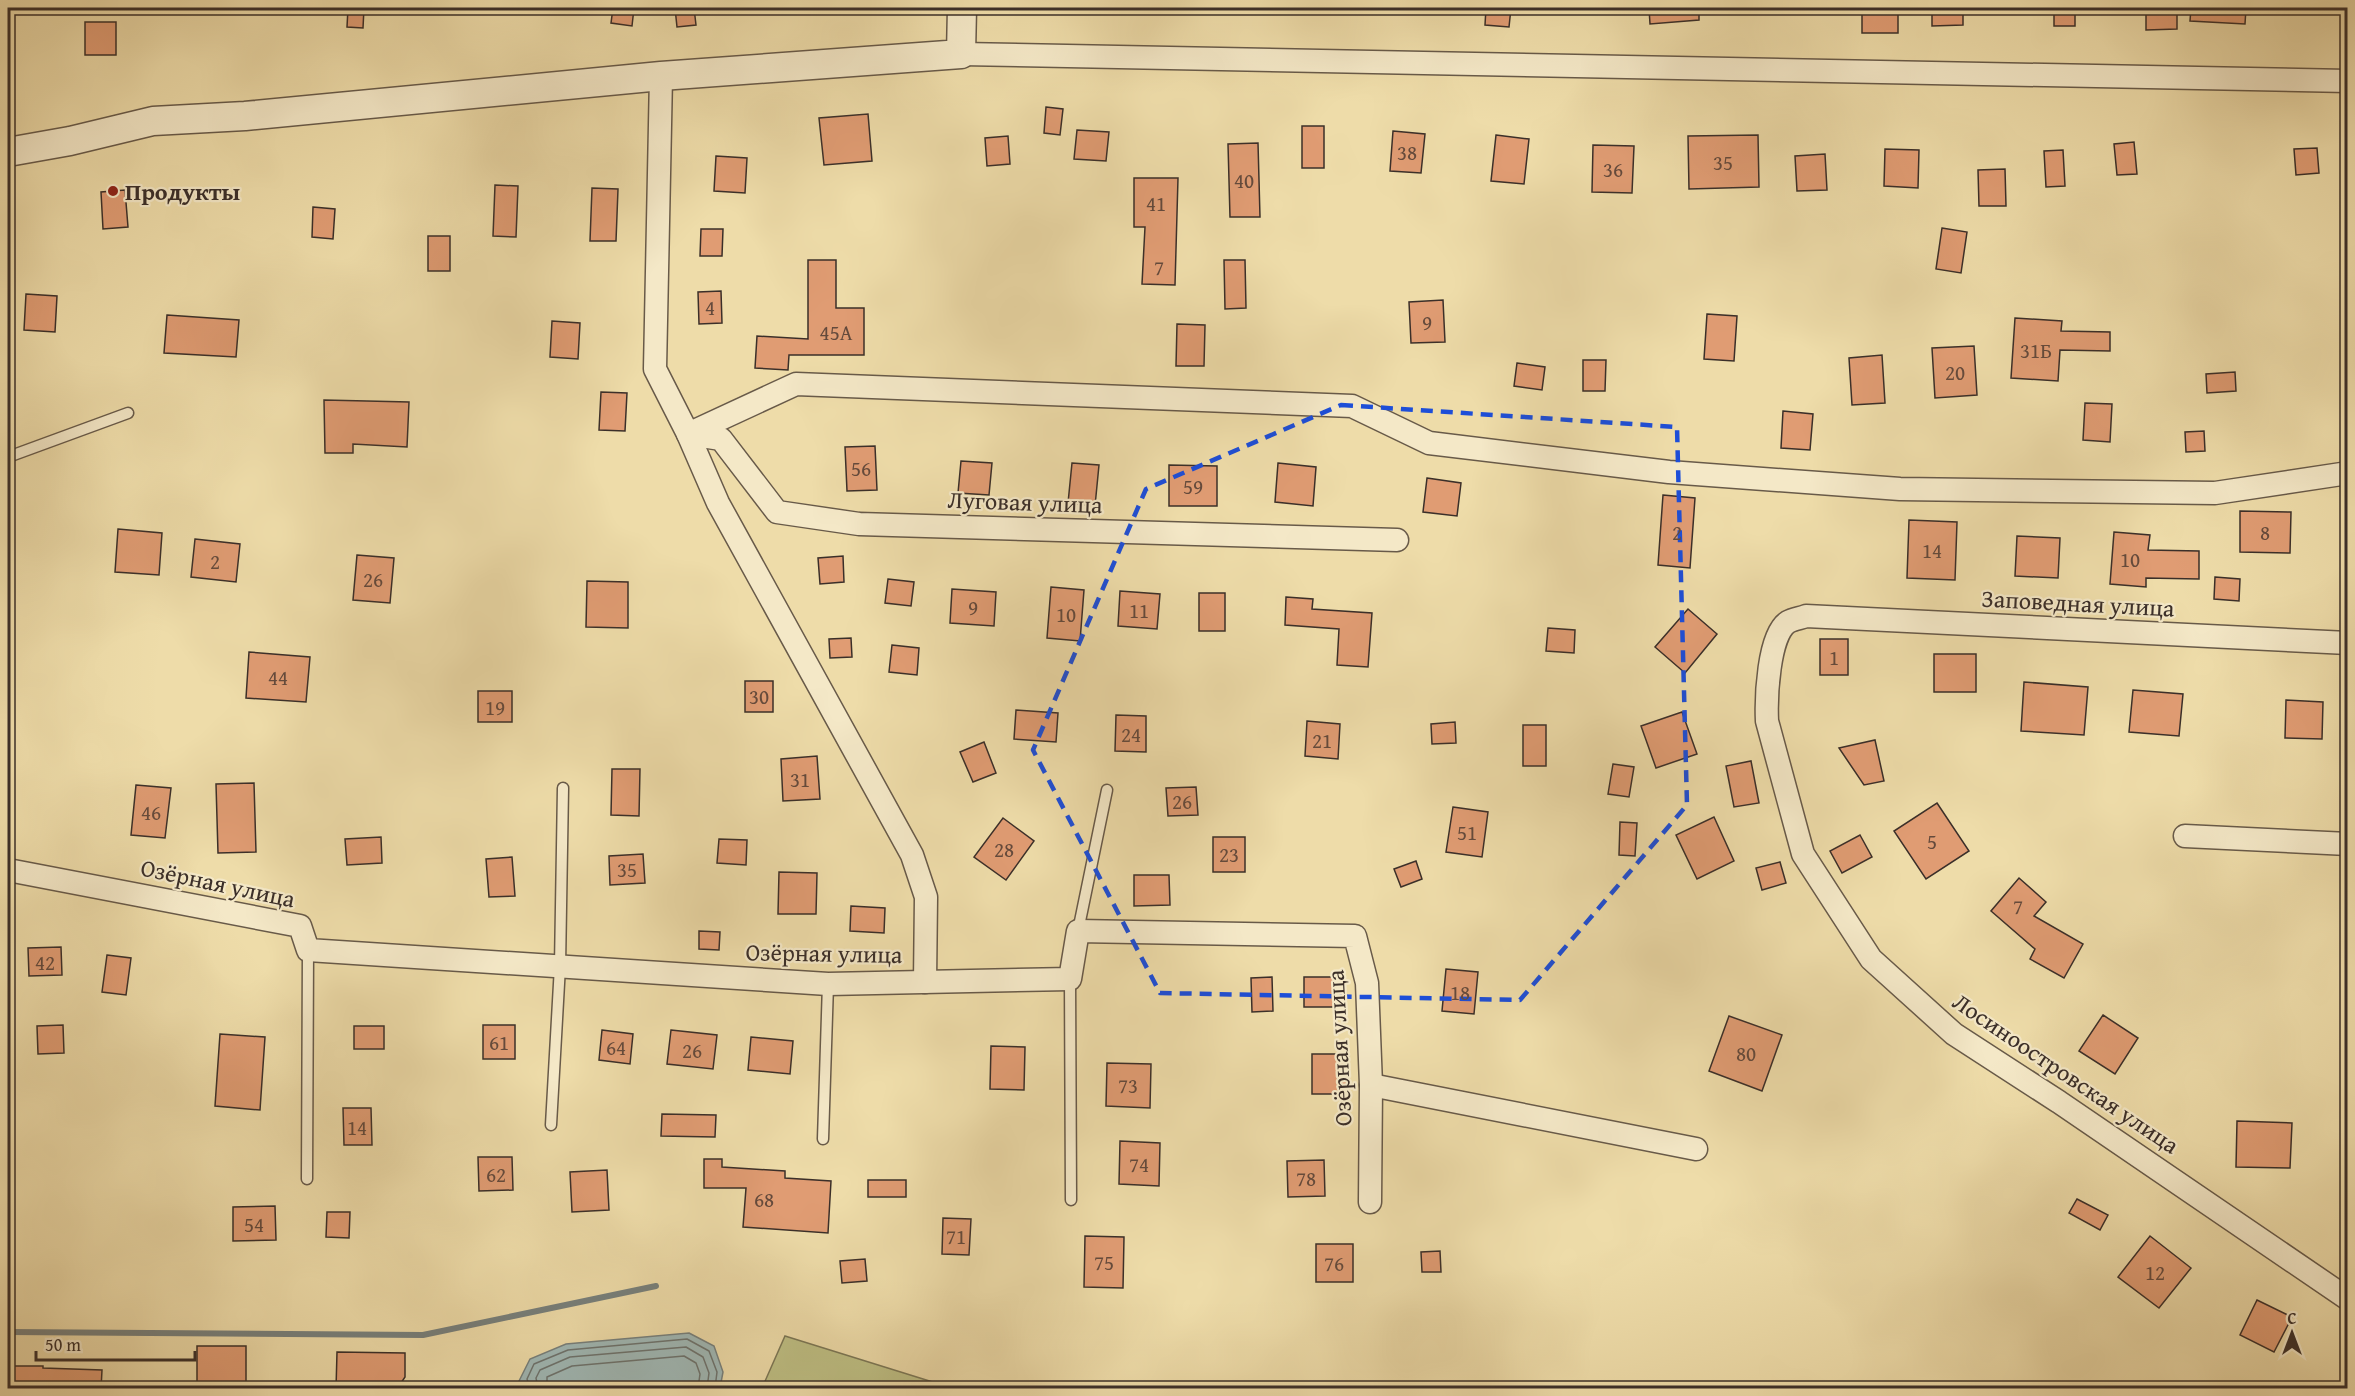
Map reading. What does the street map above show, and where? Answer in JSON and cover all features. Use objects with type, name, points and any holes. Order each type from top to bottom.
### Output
[{"type":"street","points":[[961,54],[962,8]]},
{"type":"street","points":[[8,152],[70,141],[153,121],[245,116],[661,76],[961,54],[2348,81]]},
{"type":"street","points":[[661,76],[655,369],[688,434],[718,503],[912,855],[926,897],[925,982]]},
{"type":"street","points":[[688,434],[796,384],[1352,406],[1429,443],[1669,472],[1900,489],[2215,493],[2348,473]]},
{"type":"street","name":"Луговая улица","points":[[688,434],[721,439],[777,512],[859,524],[1397,540]]},
{"type":"street","name":"Заповедная улица","points":[[1806,616],[2348,643]]},
{"type":"street","name":"Лосиноостровская улица","points":[[1806,616],[1787,622],[1775,641],[1766,702],[1767,721],[1803,854],[1871,959],[1954,1034],[2059,1101],[2348,1299]]},
{"type":"street","points":[[2185,836],[2348,844]]},
{"type":"street","name":"Озёрная улица","points":[[8,870],[10,868],[300,926],[308,950],[828,984],[1070,979]]},
{"type":"street","points":[[1070,979],[1078,932]]},
{"type":"street","name":"Озёрная улица","points":[[1078,932],[1355,936],[1367,983],[1371,1084],[1370,1203]]},
{"type":"street","points":[[1371,1084],[1696,1149]]},
{"type":"lane","points":[[8,457],[128,413]]},
{"type":"lane","points":[[551,1125],[560,966],[563,788]]},
{"type":"lane","points":[[1078,932],[1107,790]]},
{"type":"lane","points":[[307,1179],[308,950]]},
{"type":"lane","points":[[1070,979],[1071,1200]]},
{"type":"lane","points":[[823,1139],[828,984]]},
{"type":"highlighted area","points":[[1341,405],[1677,427],[1687,805],[1520,1000],[1160,993],[1033,750],[1146,489]]},
{"type":"green space","points":[[785,1336],[952,1388],[762,1388]]},
{"type":"water","points":[[689,1333],[714,1346],[723,1372],[720,1388],[526,1388],[519,1381],[530,1359],[566,1344]]},
{"type":"building","points":[[348,8],[364,8],[363,28],[347,27]]},
{"type":"building","points":[[613,8],[634,8],[632,26],[611,23]]},
{"type":"building","points":[[675,8],[694,8],[696,25],[677,27]]},
{"type":"building","points":[[1486,8],[1511,8],[1509,27],[1485,25]]},
{"type":"building","points":[[1649,8],[1699,8],[1699,20],[1650,24]]},
{"type":"building","points":[[1862,8],[1898,8],[1898,33],[1862,33]]},
{"type":"building","points":[[1932,8],[1963,8],[1963,25],[1932,26]]},
{"type":"building","points":[[2054,8],[2075,8],[2075,26],[2054,26]]},
{"type":"building","points":[[2146,8],[2177,8],[2177,29],[2146,30]]},
{"type":"building","points":[[2191,8],[2246,8],[2245,24],[2190,21]]},
{"type":"building","points":[[85,22],[116,22],[116,55],[85,55]]},
{"type":"building","points":[[1046,107],[1063,109],[1060,135],[1044,133]]},
{"type":"building","points":[[868,114],[872,161],[824,165],[819,118]]},
{"type":"building","points":[[1302,126],[1324,126],[1324,168],[1302,168]]},
{"type":"building","points":[[1077,130],[1109,132],[1106,161],[1074,159]]},
{"type":"building","points":[[1393,131],[1425,134],[1421,173],[1390,171]]},
{"type":"building","points":[[1496,135],[1529,139],[1524,184],[1491,181]]},
{"type":"building","points":[[1758,135],[1759,187],[1689,189],[1688,136]]},
{"type":"building","points":[[1008,136],[1010,164],[987,166],[985,138]]},
{"type":"building","points":[[2134,142],[2137,174],[2117,175],[2114,144]]},
{"type":"building","points":[[1258,143],[1260,217],[1230,217],[1228,144]]},
{"type":"building","points":[[1593,145],[1634,146],[1632,193],[1592,192]]},
{"type":"building","points":[[2317,148],[2319,173],[2296,175],[2294,149]]},
{"type":"building","points":[[1885,149],[1919,150],[1918,188],[1884,186]]},
{"type":"building","points":[[2063,150],[2065,186],[2046,187],[2044,151]]},
{"type":"building","points":[[1825,154],[1827,190],[1797,191],[1795,156]]},
{"type":"building","points":[[716,156],[747,158],[745,193],[714,191]]},
{"type":"building","points":[[2005,169],[2006,206],[1979,206],[1978,170]]},
{"type":"building","points":[[1134,178],[1178,178],[1175,285],[1142,284],[1145,227],[1134,227]]},
{"type":"building","points":[[495,185],[518,186],[516,237],[493,236]]},
{"type":"building","points":[[592,188],[618,189],[616,241],[590,241]]},
{"type":"building","points":[[125,190],[128,227],[103,229],[101,192]]},
{"type":"building","points":[[313,207],[335,209],[333,239],[312,237]]},
{"type":"building","points":[[1942,228],[1967,232],[1961,273],[1936,269]]},
{"type":"building","points":[[701,229],[723,229],[722,256],[700,256]]},
{"type":"building","points":[[428,236],[450,236],[450,271],[428,271]]},
{"type":"building","points":[[808,260],[836,260],[836,308],[864,308],[864,355],[789,355],[788,370],[755,368],[757,336],[808,339]]},
{"type":"building","points":[[1224,260],[1245,260],[1246,308],[1225,309]]},
{"type":"building","points":[[721,291],[722,323],[699,324],[698,292]]},
{"type":"building","points":[[26,294],[57,296],[55,332],[24,330]]},
{"type":"building","points":[[1443,300],[1445,342],[1411,343],[1409,302]]},
{"type":"building","points":[[1707,314],[1737,316],[1734,361],[1704,359]]},
{"type":"building","points":[[167,315],[239,320],[236,357],[164,353]]},
{"type":"building","points":[[2015,318],[2062,321],[2061,331],[2110,332],[2110,351],[2060,350],[2058,381],[2011,378]]},
{"type":"building","points":[[552,321],[580,323],[578,359],[550,357]]},
{"type":"building","points":[[1177,324],[1205,325],[1204,366],[1176,366]]},
{"type":"building","points":[[1974,346],[1977,395],[1935,398],[1932,348]]},
{"type":"building","points":[[1882,355],[1885,403],[1852,405],[1849,358]]},
{"type":"building","points":[[1583,360],[1606,360],[1605,391],[1583,391]]},
{"type":"building","points":[[1517,363],[1545,367],[1542,390],[1514,386]]},
{"type":"building","points":[[2235,372],[2236,391],[2207,393],[2206,374]]},
{"type":"building","points":[[601,392],[627,393],[625,431],[599,430]]},
{"type":"building","points":[[324,400],[409,402],[407,447],[353,444],[353,453],[325,453]]},
{"type":"building","points":[[2085,403],[2112,404],[2110,442],[2083,440]]},
{"type":"building","points":[[1783,411],[1813,414],[1810,450],[1781,448]]},
{"type":"building","points":[[2204,431],[2205,451],[2186,452],[2185,432]]},
{"type":"building","points":[[875,446],[877,490],[847,491],[845,447]]},
{"type":"building","points":[[961,461],[992,463],[989,495],[958,493]]},
{"type":"building","points":[[1072,463],[1099,465],[1095,506],[1068,503]]},
{"type":"building","points":[[1278,463],[1316,467],[1313,506],[1275,502]]},
{"type":"building","points":[[1169,465],[1217,466],[1217,506],[1169,506]]},
{"type":"building","points":[[1427,478],[1461,483],[1457,516],[1423,512]]},
{"type":"building","points":[[1663,495],[1695,498],[1690,568],[1658,565]]},
{"type":"building","points":[[2240,511],[2291,512],[2290,553],[2240,552]]},
{"type":"building","points":[[1909,520],[1957,522],[1955,580],[1907,578]]},
{"type":"building","points":[[118,529],[162,533],[159,575],[115,572]]},
{"type":"building","points":[[2114,532],[2150,535],[2148,550],[2199,551],[2199,579],[2146,578],[2146,587],[2110,584]]},
{"type":"building","points":[[2017,536],[2060,538],[2058,578],[2015,576]]},
{"type":"building","points":[[195,539],[240,544],[236,582],[191,577]]},
{"type":"building","points":[[357,555],[394,558],[390,603],[353,600]]},
{"type":"building","points":[[843,556],[844,582],[820,584],[818,558]]},
{"type":"building","points":[[2215,577],[2240,579],[2239,601],[2214,599]]},
{"type":"building","points":[[888,579],[914,582],[911,606],[885,603]]},
{"type":"building","points":[[587,581],[628,582],[628,628],[586,627]]},
{"type":"building","points":[[1051,587],[1084,590],[1080,641],[1047,638]]},
{"type":"building","points":[[952,589],[996,592],[994,626],[950,623]]},
{"type":"building","points":[[1120,591],[1160,594],[1157,629],[1118,626]]},
{"type":"building","points":[[1199,593],[1225,593],[1225,631],[1199,631]]},
{"type":"building","points":[[1286,597],[1313,599],[1312,609],[1372,613],[1368,667],[1337,665],[1339,629],[1285,625]]},
{"type":"building","points":[[1688,609],[1717,634],[1685,673],[1655,647]]},
{"type":"building","points":[[1548,628],[1575,630],[1574,653],[1546,651]]},
{"type":"building","points":[[851,638],[852,657],[830,658],[829,639]]},
{"type":"building","points":[[1820,639],[1848,639],[1848,675],[1820,675]]},
{"type":"building","points":[[892,645],[919,648],[917,675],[889,672]]},
{"type":"building","points":[[249,652],[310,657],[306,702],[246,698]]},
{"type":"building","points":[[1934,654],[1976,654],[1976,692],[1934,692]]},
{"type":"building","points":[[745,681],[773,681],[773,712],[745,712]]},
{"type":"building","points":[[2024,682],[2088,687],[2084,735],[2021,731]]},
{"type":"building","points":[[2133,690],[2183,694],[2179,736],[2129,732]]},
{"type":"building","points":[[478,691],[512,691],[512,722],[478,722]]},
{"type":"building","points":[[2286,700],[2323,702],[2322,739],[2285,738]]},
{"type":"building","points":[[1016,710],[1058,713],[1056,742],[1014,739]]},
{"type":"building","points":[[1682,712],[1697,754],[1656,768],[1641,726]]},
{"type":"building","points":[[1116,715],[1146,716],[1146,752],[1115,751]]},
{"type":"building","points":[[1307,721],[1340,724],[1338,759],[1305,756]]},
{"type":"building","points":[[1455,722],[1456,743],[1432,744],[1431,724]]},
{"type":"building","points":[[1523,725],[1546,725],[1546,766],[1523,766]]},
{"type":"building","points":[[1875,740],[1884,781],[1864,785],[1839,748]]},
{"type":"building","points":[[984,742],[996,773],[973,782],[960,752]]},
{"type":"building","points":[[817,756],[820,799],[783,801],[781,759]]},
{"type":"building","points":[[1751,761],[1759,803],[1734,807],[1726,766]]},
{"type":"building","points":[[1613,764],[1634,767],[1629,797],[1608,794]]},
{"type":"building","points":[[612,769],[640,769],[639,816],[611,815]]},
{"type":"building","points":[[254,783],[256,852],[218,853],[216,784]]},
{"type":"building","points":[[136,785],[171,788],[165,838],[131,835]]},
{"type":"building","points":[[1196,787],[1198,815],[1168,816],[1166,788]]},
{"type":"building","points":[[1937,803],[1969,851],[1926,879],[1894,831]]},
{"type":"building","points":[[1453,807],[1488,812],[1482,857],[1446,852]]},
{"type":"building","points":[[1714,817],[1734,861],[1697,879],[1676,835]]},
{"type":"building","points":[[1003,818],[1034,841],[1006,880],[974,857]]},
{"type":"building","points":[[1620,822],[1637,823],[1635,856],[1619,855]]},
{"type":"building","points":[[1860,835],[1872,857],[1842,873],[1830,851]]},
{"type":"building","points":[[381,837],[382,863],[347,865],[345,839]]},
{"type":"building","points":[[1213,837],[1245,837],[1245,872],[1213,872]]},
{"type":"building","points":[[719,839],[747,840],[746,865],[717,863]]},
{"type":"building","points":[[643,854],[645,883],[610,885],[609,856]]},
{"type":"building","points":[[512,857],[515,896],[489,897],[486,859]]},
{"type":"building","points":[[1416,861],[1422,879],[1401,887],[1394,869]]},
{"type":"building","points":[[1780,862],[1786,883],[1762,890],[1756,868]]},
{"type":"building","points":[[779,872],[817,873],[816,914],[778,914]]},
{"type":"building","points":[[1134,875],[1169,875],[1170,905],[1134,906]]},
{"type":"building","points":[[2019,878],[2046,902],[2034,916],[2083,944],[2064,978],[2030,959],[2035,949],[1991,911]]},
{"type":"building","points":[[851,906],[885,908],[884,933],[850,931]]},
{"type":"building","points":[[699,931],[720,932],[719,950],[699,949]]},
{"type":"building","points":[[61,947],[62,975],[29,976],[28,948]]},
{"type":"building","points":[[107,955],[131,958],[126,995],[102,992]]},
{"type":"building","points":[[1446,969],[1478,972],[1474,1014],[1442,1011]]},
{"type":"building","points":[[1272,977],[1273,1011],[1252,1012],[1251,978]]},
{"type":"building","points":[[1304,977],[1335,977],[1335,1007],[1304,1007]]},
{"type":"building","points":[[2103,1015],[2138,1038],[2115,1074],[2079,1051]]},
{"type":"building","points":[[1729,1016],[1782,1035],[1762,1091],[1709,1071]]},
{"type":"building","points":[[63,1025],[64,1053],[38,1054],[37,1026]]},
{"type":"building","points":[[483,1025],[515,1025],[515,1059],[483,1059]]},
{"type":"building","points":[[354,1026],[384,1026],[384,1049],[354,1049]]},
{"type":"building","points":[[602,1030],[633,1034],[630,1064],[599,1060]]},
{"type":"building","points":[[671,1030],[717,1035],[713,1069],[667,1064]]},
{"type":"building","points":[[220,1034],[265,1037],[260,1110],[215,1106]]},
{"type":"building","points":[[751,1037],[793,1041],[790,1074],[748,1070]]},
{"type":"building","points":[[991,1046],[1025,1047],[1024,1090],[990,1089]]},
{"type":"building","points":[[1312,1054],[1349,1054],[1349,1094],[1312,1094]]},
{"type":"building","points":[[1107,1063],[1151,1064],[1150,1108],[1106,1106]]},
{"type":"building","points":[[343,1108],[371,1108],[372,1145],[344,1145]]},
{"type":"building","points":[[662,1114],[716,1115],[715,1137],[661,1136]]},
{"type":"building","points":[[2237,1121],[2292,1123],[2290,1168],[2236,1167]]},
{"type":"building","points":[[1120,1141],[1160,1143],[1159,1186],[1119,1184]]},
{"type":"building","points":[[478,1157],[512,1157],[513,1190],[479,1191]]},
{"type":"building","points":[[704,1159],[722,1159],[722,1167],[785,1171],[785,1178],[831,1181],[828,1233],[743,1227],[746,1188],[704,1188]]},
{"type":"building","points":[[1324,1160],[1325,1196],[1288,1197],[1287,1161]]},
{"type":"building","points":[[607,1170],[609,1210],[572,1212],[570,1172]]},
{"type":"building","points":[[868,1180],[906,1180],[906,1197],[868,1197]]},
{"type":"building","points":[[2077,1199],[2108,1215],[2100,1230],[2069,1213]]},
{"type":"building","points":[[275,1206],[276,1240],[233,1241],[233,1207]]},
{"type":"building","points":[[327,1212],[350,1212],[349,1238],[326,1237]]},
{"type":"building","points":[[943,1218],[971,1219],[969,1255],[942,1254]]},
{"type":"building","points":[[1085,1236],[1124,1237],[1123,1288],[1084,1287]]},
{"type":"building","points":[[2150,1236],[2191,1268],[2159,1308],[2118,1277]]},
{"type":"building","points":[[1316,1244],[1353,1244],[1353,1282],[1316,1282]]},
{"type":"building","points":[[1440,1251],[1441,1272],[1422,1272],[1421,1252]]},
{"type":"building","points":[[865,1259],[867,1281],[842,1283],[840,1261]]},
{"type":"building","points":[[2257,1300],[2292,1317],[2274,1352],[2240,1335]]},
{"type":"building","points":[[197,1346],[246,1346],[246,1384],[197,1384]]},
{"type":"building","points":[[337,1352],[405,1353],[405,1377],[397,1389],[336,1389]]},
{"type":"building","points":[[8,1366],[102,1370],[101,1389],[8,1389]]},
{"type":"waterway","points":[[8,1332],[423,1335],[656,1286]]},
{"type":"place","name":"Продукты","points":[[113,191]]}]
